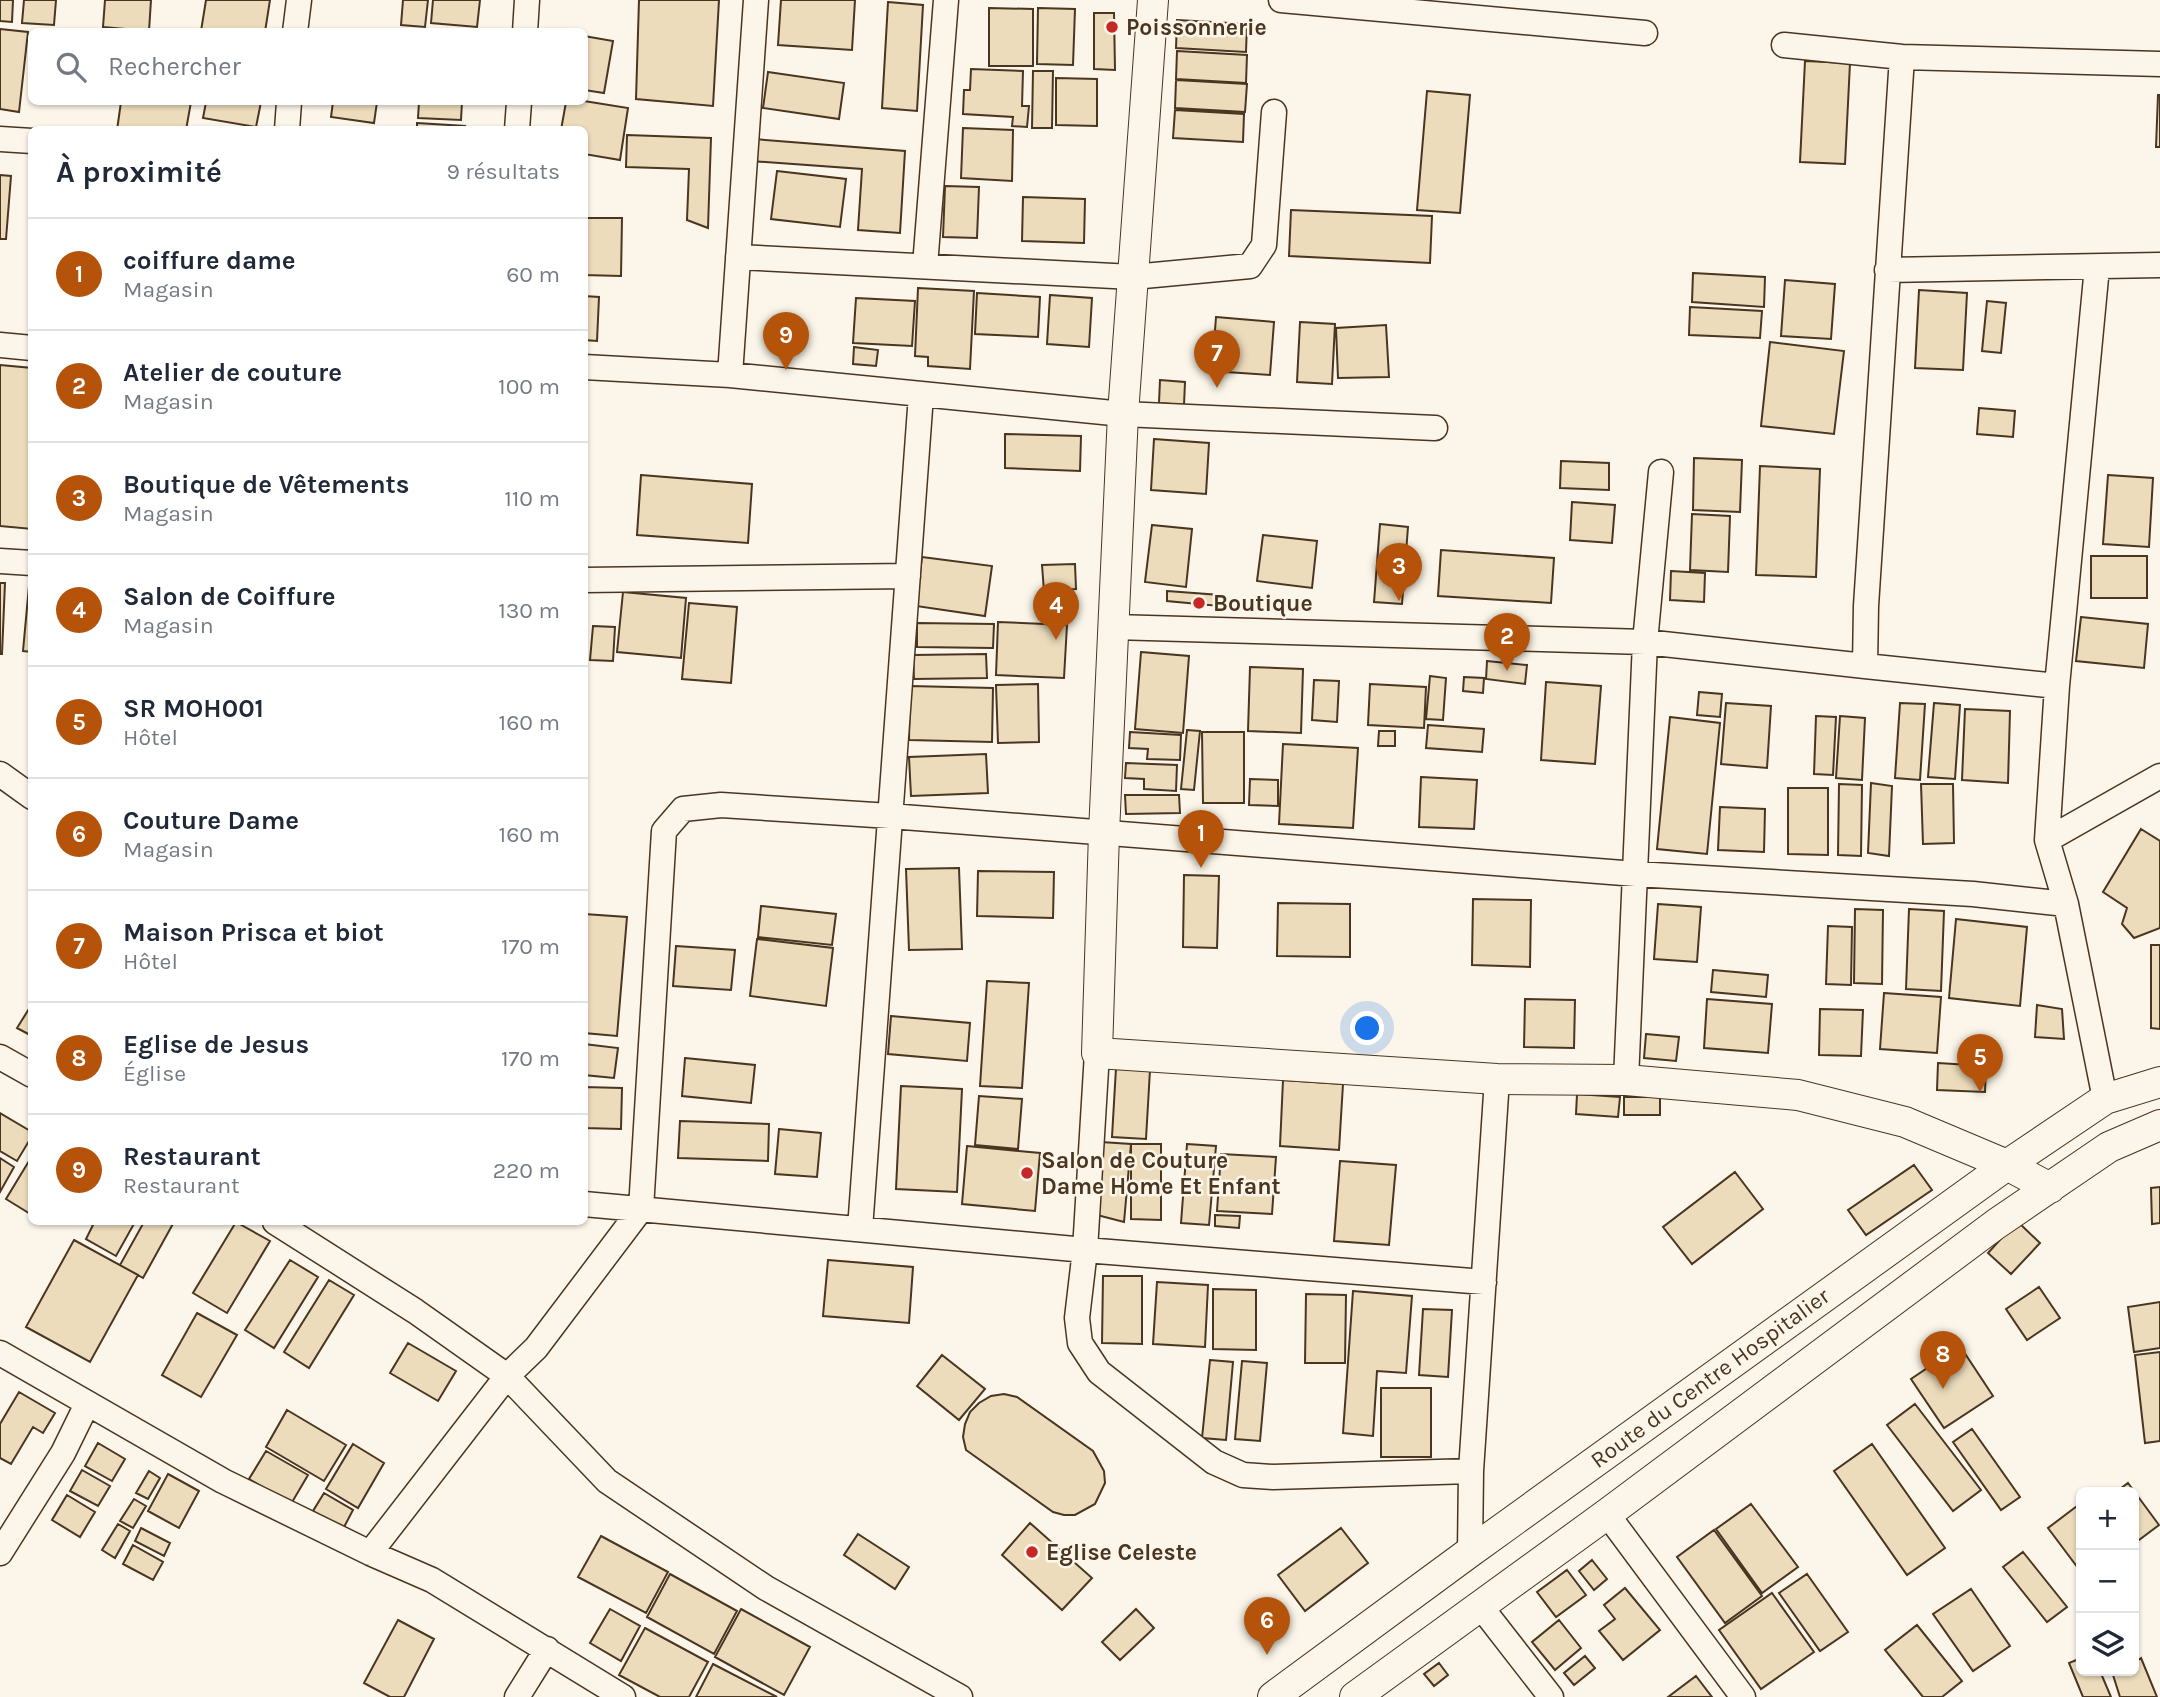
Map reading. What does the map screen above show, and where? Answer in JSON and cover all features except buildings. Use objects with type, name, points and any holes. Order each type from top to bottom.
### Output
[{"type":"street","points":[[296,28],[299,0]]},
{"type":"street","points":[[524,28],[527,0]]},
{"type":"street","points":[[730,375],[756,0]]},
{"type":"street","points":[[925,266],[946,0]]},
{"type":"street","points":[[1153,0],[1123,414],[1097,1053],[1085,1250],[1077,1318],[1080,1343],[1099,1372],[1214,1462],[1243,1475],[1273,1477],[1471,1471]]},
{"type":"street","points":[[1281,0],[1645,33]]},
{"type":"street","points":[[1784,45],[1902,57],[2160,64]]},
{"type":"street","points":[[1865,666],[1866,606],[1902,57]]},
{"type":"street","points":[[287,126],[289,105]]},
{"type":"street","points":[[517,126],[519,105]]},
{"type":"street","points":[[738,257],[1133,277],[1250,266],[1264,245],[1273,112]]},
{"type":"street","points":[[0,139],[28,141]]},
{"type":"street","points":[[1887,270],[2160,265]]},
{"type":"street","points":[[2097,267],[2057,685],[2047,840],[2066,904],[2105,1099]]},
{"type":"street","points":[[0,345],[28,348]]},
{"type":"street","points":[[588,367],[730,375],[1123,414],[1435,428]]},
{"type":"street","points":[[860,1229],[921,395]]},
{"type":"street","points":[[1626,1080],[1645,642],[1661,471]]},
{"type":"street","points":[[0,561],[28,563]]},
{"type":"street","points":[[588,580],[908,576]]},
{"type":"street","points":[[1113,627],[1645,642],[2057,685]]},
{"type":"street","points":[[0,774],[28,793]]},
{"type":"street","points":[[2047,840],[2160,776]]},
{"type":"street","points":[[370,1553],[507,1376],[536,1348],[640,1209],[664,831],[683,808],[721,805],[890,816],[1636,874],[1973,894],[2066,904]]},
{"type":"street","points":[[1097,1053],[1497,1079],[1626,1080],[1798,1095],[1905,1122],[2007,1165],[2050,1188]]},
{"type":"street","points":[[0,1056],[28,1073]]},
{"type":"street","points":[[1470,1552],[1471,1471],[1497,1079]]},
{"type":"street","name":"Route du Centre Hospitalier","points":[[1273,1697],[2007,1165],[2105,1099],[2160,1082]]},
{"type":"street","name":"Route du Centre Hospitalier","points":[[1355,1697],[1481,1607],[1996,1224],[2109,1147],[2160,1125]]},
{"type":"street","points":[[588,1204],[1085,1250],[1484,1282]]},
{"type":"street","points":[[280,1225],[415,1311],[507,1376],[607,1481],[766,1588],[960,1697]]},
{"type":"street","points":[[0,1353],[223,1481],[370,1553],[432,1580],[623,1697]]},
{"type":"street","points":[[0,1553],[63,1453],[87,1404]]},
{"type":"street","points":[[1607,1514],[1743,1697]]},
{"type":"street","points":[[1481,1607],[1551,1697]]},
{"type":"street","points":[[517,1697],[547,1649]]},
{"type":"place","name":"Poissonnerie","points":[[1112,27]]},
{"type":"place","name":"Restaurant","points":[[786,370]]},
{"type":"place","name":"Maison Prisca et biot","points":[[1217,388]]},
{"type":"place","name":"Boutique de Vêtements","points":[[1399,601]]},
{"type":"place","name":"Boutique","points":[[1199,603]]},
{"type":"place","name":"Salon de Coiffure","points":[[1056,640]]},
{"type":"place","name":"Atelier de couture","points":[[1507,671]]},
{"type":"place","name":"coiffure dame","points":[[1201,868]]},
{"type":"place","name":"SR MOH001","points":[[1980,1092]]},
{"type":"place","name":"Salon de Couture Dame Home Et Enfant","points":[[1027,1173]]},
{"type":"place","name":"Eglise de Jesus","points":[[1943,1389]]},
{"type":"place","name":"Eglise Celeste","points":[[1032,1552]]},
{"type":"place","name":"Couture Dame","points":[[1267,1655]]}]
